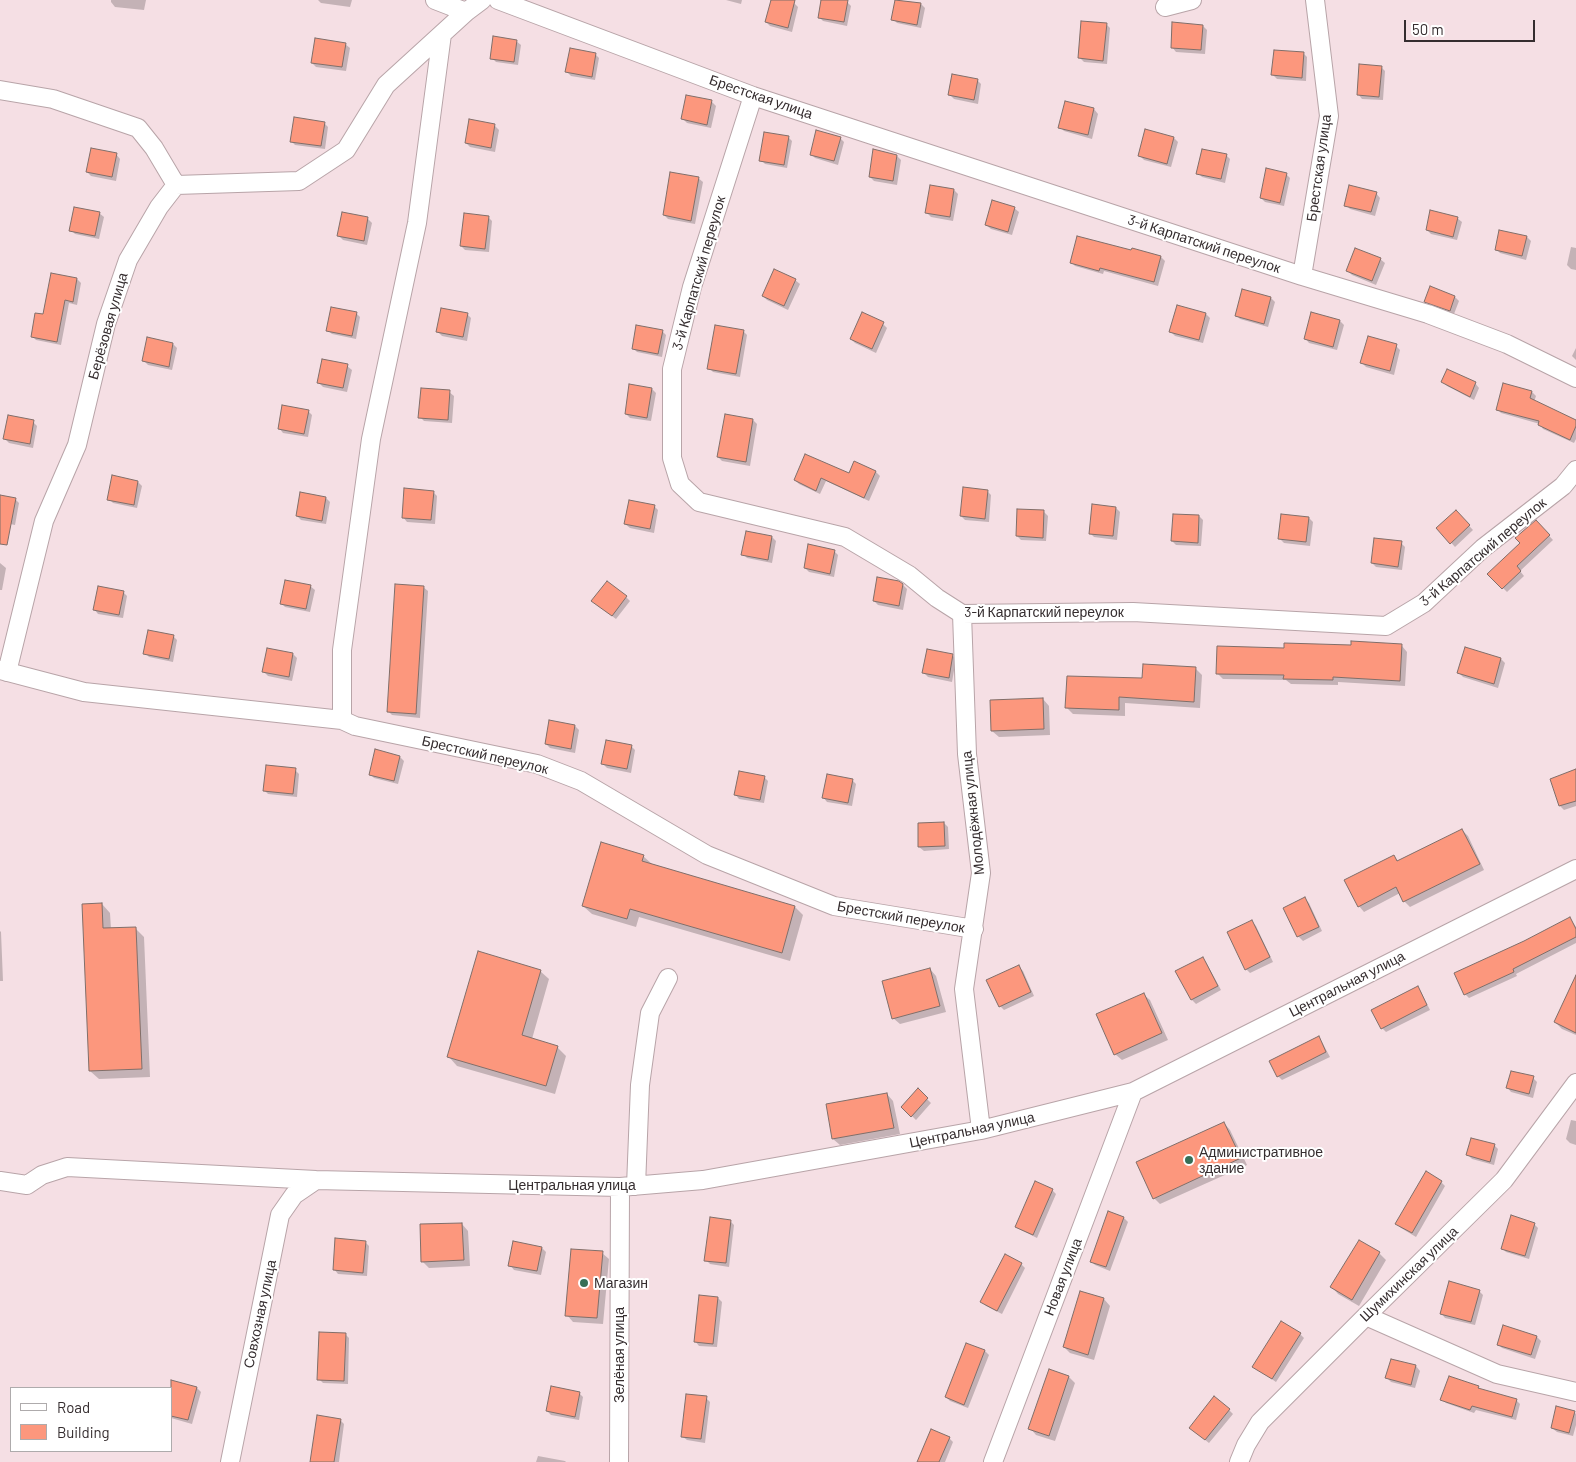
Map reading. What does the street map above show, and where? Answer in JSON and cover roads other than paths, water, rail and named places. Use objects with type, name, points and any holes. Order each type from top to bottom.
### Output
[{"type":"street","points":[[435,0],[466,12]]},
{"type":"street","points":[[0,90],[53,99],[138,128],[154,148],[176,185],[299,181],[346,150],[386,85],[466,12],[482,0]]},
{"type":"street","name":"Брестская улица","points":[[498,0],[752,96],[1028,185]]},
{"type":"street","points":[[1165,7],[1192,0]]},
{"type":"street","name":"Брестская улица","points":[[1302,276],[1329,116],[1315,0]]},
{"type":"street","points":[[342,720],[342,650],[371,439],[417,223],[442,34]]},
{"type":"street","name":"3-й Карпатский переулок","points":[[752,96],[692,287],[672,369],[672,458],[680,484],[699,502],[845,537],[909,575],[937,598],[962,614],[1133,612],[1386,626],[1424,603],[1483,548],[1563,486],[1576,470]]},
{"type":"street","name":"Берёзовая улица","points":[[4,671],[44,521],[76,445],[106,324],[128,260],[159,207],[176,185]]},
{"type":"street","name":"3-й Карпатский переулок","points":[[1028,185],[1302,276],[1428,314],[1507,344],[1576,378]]},
{"type":"street","name":"Молодёжная улица","points":[[962,614],[966,754],[981,873],[964,989],[981,1130]]},
{"type":"street","name":"Брестский переулок","points":[[4,671],[84,692],[342,720],[354,726],[537,764],[581,781],[706,855],[834,906],[974,929]]},
{"type":"street","name":"Центральная улица","points":[[0,1181],[27,1184],[42,1175],[67,1167],[316,1180],[628,1186],[703,1180],[981,1130],[1133,1092],[1576,869]]},
{"type":"street","name":"Зелёная улица","points":[[619,1462],[628,1186],[650,1013],[668,978]]},
{"type":"street","name":"Шумихинская улица","points":[[1239,1462],[1246,1445],[1260,1422],[1504,1180],[1576,1083]]},
{"type":"street","name":"Новая улица","points":[[993,1462],[1133,1092]]},
{"type":"street","name":"Совхозная улица","points":[[230,1462],[280,1215],[294,1195],[316,1180]]},
{"type":"street","points":[[1366,1316],[1497,1374],[1576,1392]]},
{"type":"place","name":"Административное здание","points":[[1189,1160]]},
{"type":"place","name":"Магазин","points":[[584,1283]]}]
